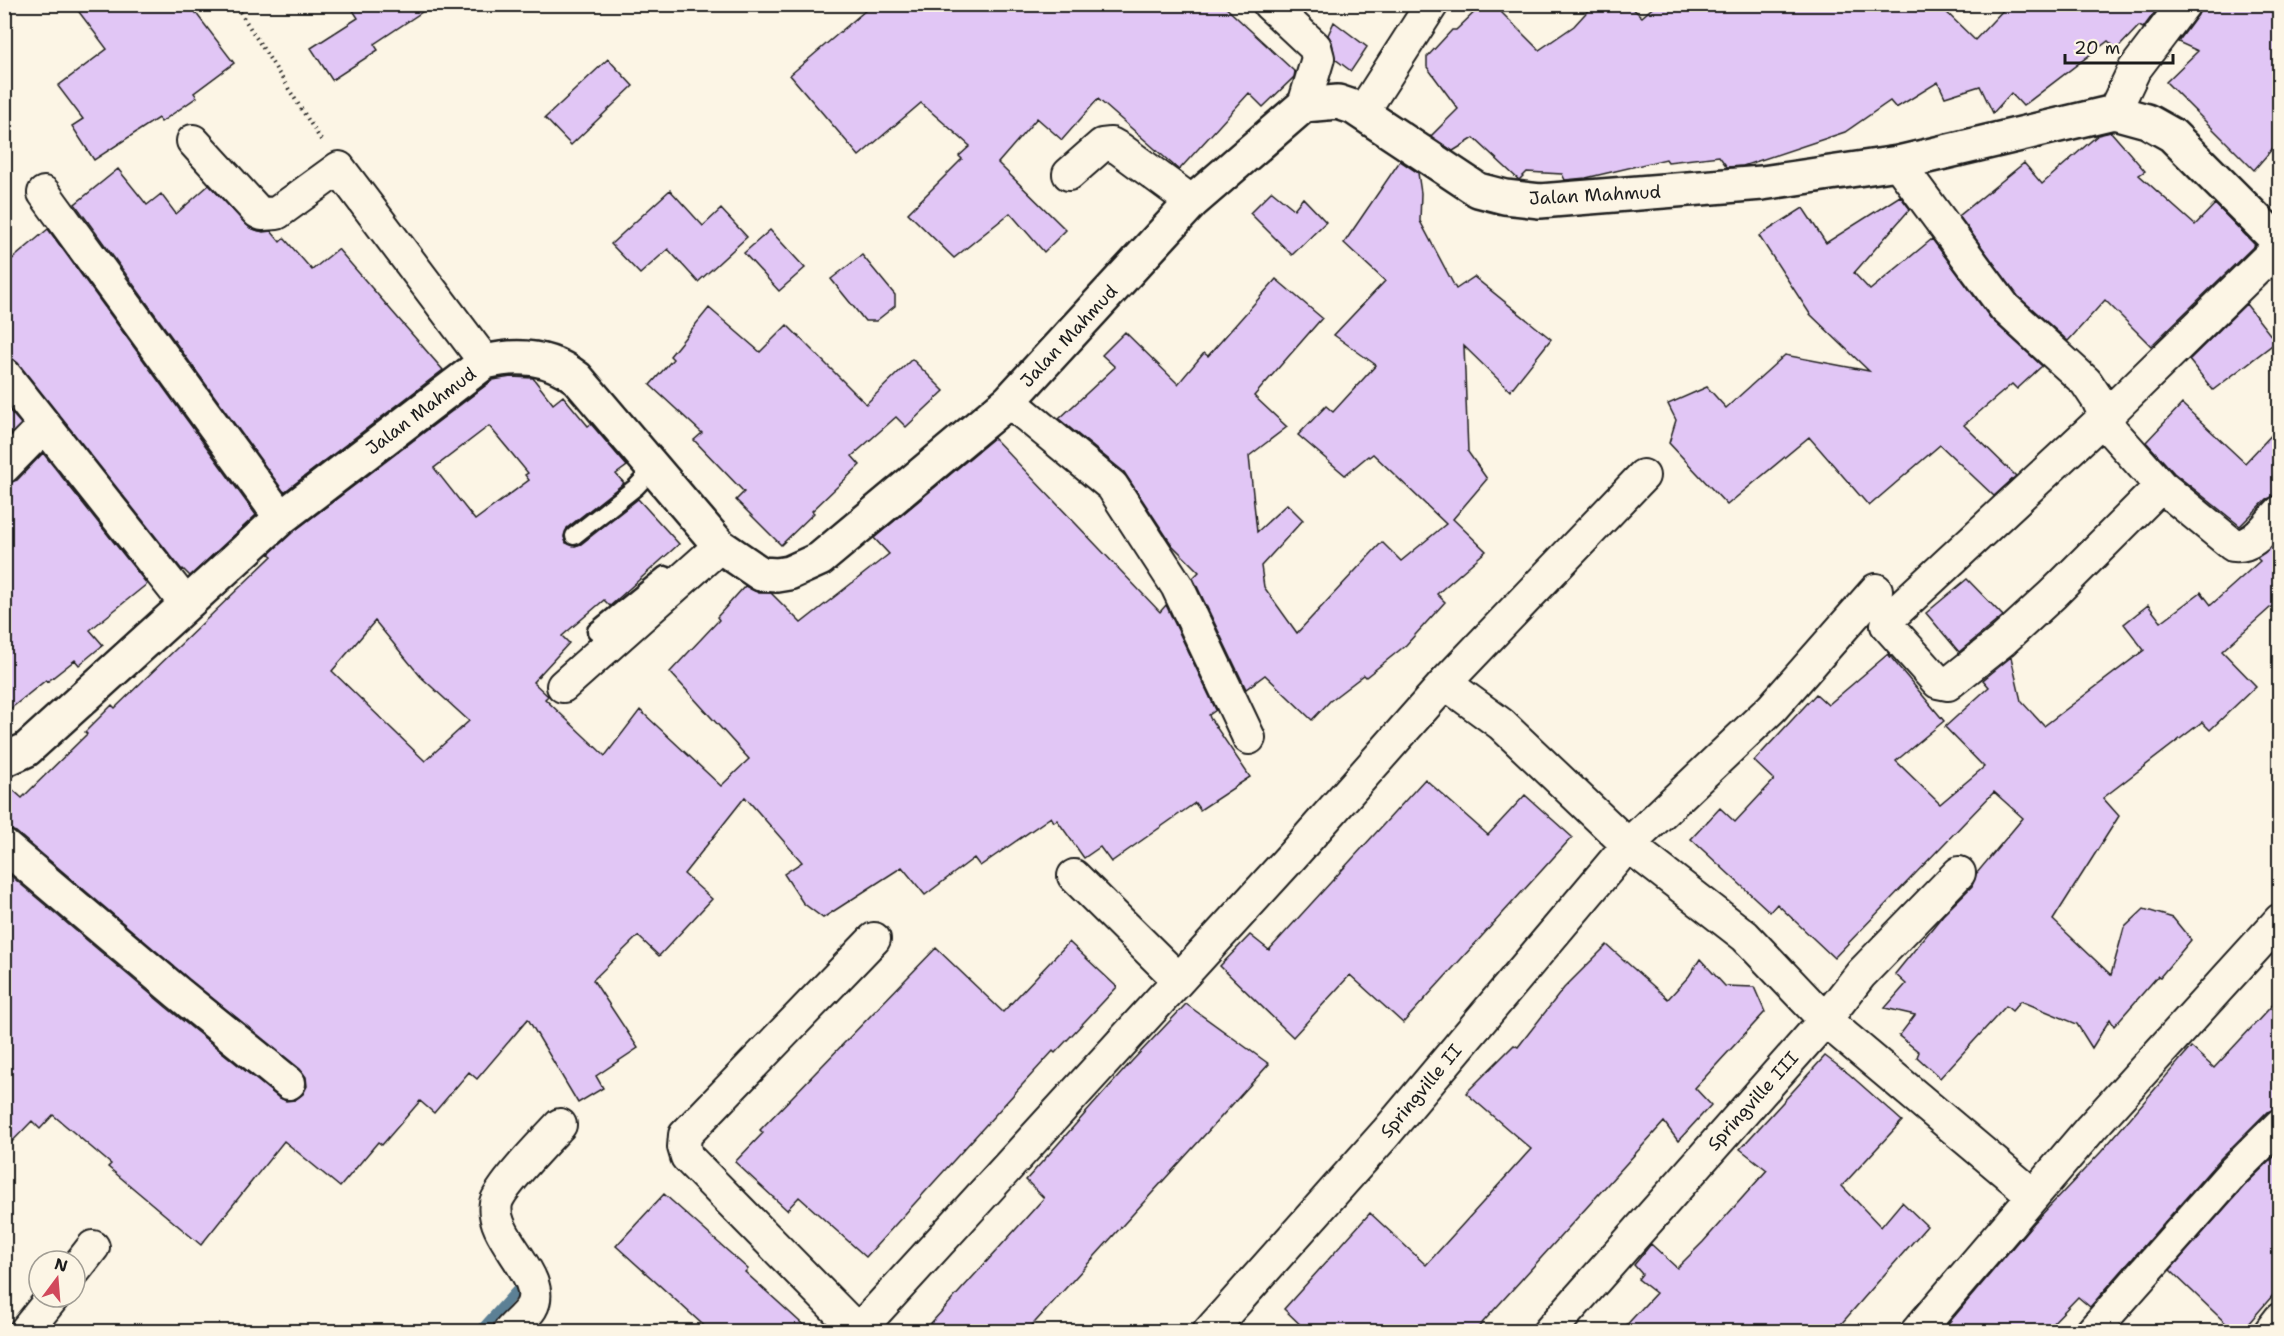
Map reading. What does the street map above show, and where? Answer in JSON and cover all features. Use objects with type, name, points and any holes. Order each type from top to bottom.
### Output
[{"type":"street","points":[[1269,4],[1314,47],[1318,58],[1304,105]]},
{"type":"street","points":[[1362,112],[1432,4]]},
{"type":"street","points":[[2114,112],[2134,70],[2184,4]]},
{"type":"street","name":"Jalan Mahmud","points":[[4,760],[26,750],[281,518],[485,362],[525,357],[563,367],[577,378],[716,541],[761,574],[777,575],[807,566],[820,559],[1009,401],[1192,202],[1304,105],[1338,102],[1353,107],[1478,190],[1505,197],[1540,201],[1762,183],[1898,164],[2114,112],[2146,121],[2172,135],[2280,244]]},
{"type":"street","points":[[193,141],[262,214],[277,213],[339,168],[485,362]]},
{"type":"street","points":[[1069,174],[1102,145],[1110,144],[1192,202]]},
{"type":"street","points":[[1898,164],[2005,308],[2086,382],[2098,400],[2112,431],[2161,486],[2233,545],[2242,546],[2252,543],[2280,512]]},
{"type":"street","points":[[44,193],[281,518]]},
{"type":"street","points":[[2161,486],[2053,594],[2002,641],[1948,684],[1938,682],[1887,625],[1889,618],[2104,417],[2280,244]]},
{"type":"street","points":[[4,374],[186,604]]},
{"type":"street","points":[[1009,401],[1113,486],[1177,586],[1250,738]]},
{"type":"street","points":[[4,467],[44,426]]},
{"type":"street","points":[[874,939],[685,1135],[684,1147],[687,1157],[858,1331],[1292,856],[1445,682],[1642,476]]},
{"type":"street","points":[[563,686],[716,541]]},
{"type":"street","name":"Springville II","points":[[1209,1332],[1386,1133],[1628,845],[1772,708],[1876,590]]},
{"type":"street","points":[[1445,682],[1501,724],[1628,845],[1745,936],[1825,1020],[2033,1195]]},
{"type":"street","points":[[4,846],[289,1083]]},
{"type":"street","name":"Springville III","points":[[1549,1332],[1825,1020],[1862,974],[1959,873]]},
{"type":"street","points":[[1074,876],[1178,979]]},
{"type":"street","points":[[1917,1332],[2091,1128],[2280,920]]},
{"type":"street","points":[[509,1332],[531,1308],[534,1286],[501,1228],[496,1216],[496,1204],[504,1189],[560,1125]]},
{"type":"street","points":[[2092,1332],[2235,1171],[2280,1125]]},
{"type":"street","points":[[25,1332],[43,1309]]},
{"type":"street","points":[[2270,1332],[2280,1319]]},
{"type":"lane","points":[[574,536],[636,487],[654,468]]},
{"type":"lane","points":[[596,631],[716,541]]},
{"type":"path","points":[[240,12],[339,168]]},
{"type":"building","points":[[73,4],[189,4],[234,63],[194,93],[197,97],[161,122],[158,118],[94,160],[72,126],[83,119],[58,86],[107,49]]},
{"type":"building","points":[[349,4],[434,4],[374,44],[378,50],[332,80],[311,48],[358,18]]},
{"type":"building","points":[[873,4],[1222,4],[1295,72],[1294,77],[1263,107],[1249,93],[1179,170],[1098,99],[1062,140],[1037,118],[998,163],[1066,230],[1044,252],[1010,213],[954,258],[908,213],[962,159],[959,156],[970,146],[921,103],[859,156],[790,75]]},
{"type":"building","points":[[1483,4],[1493,4],[1539,50],[1574,26],[1594,4],[1628,4],[1642,17],[1657,4],[1938,4],[1975,40],[2009,4],[2161,4],[2143,28],[2139,26],[2117,49],[2108,41],[2023,106],[2011,93],[1993,113],[1980,86],[1945,97],[1938,82],[1896,108],[1890,101],[1845,132],[1743,166],[1727,167],[1719,156],[1668,162],[1666,159],[1586,178],[1565,180],[1562,174],[1527,172],[1519,180],[1474,138],[1453,151],[1431,136],[1458,109],[1427,67],[1427,57],[1452,30],[1456,30]]},
{"type":"building","points":[[2202,4],[2264,4],[2280,20],[2280,140],[2254,170],[2166,82],[2198,51],[2178,42],[2198,15]]},
{"type":"building","points":[[1334,22],[1367,47],[1351,71],[1335,59],[1332,42],[1328,35]]},
{"type":"building","points":[[608,59],[633,86],[571,145],[545,118]]},
{"type":"building","points":[[2111,132],[2145,171],[2139,175],[2195,225],[2215,204],[2255,245],[2151,346],[2105,300],[2068,341],[2018,296],[1959,216],[2024,163],[2042,184],[2098,135]]},
{"type":"building","points":[[1400,161],[1418,173],[1421,193],[1420,221],[1456,289],[1474,277],[1551,339],[1510,391],[1464,346],[1468,452],[1487,479],[1453,519],[1486,551],[1437,594],[1445,602],[1406,645],[1366,677],[1364,675],[1330,701],[1312,720],[1265,675],[1246,689],[1193,578],[1199,572],[1172,545],[1124,472],[1059,419],[1115,367],[1102,355],[1125,332],[1178,384],[1204,353],[1208,356],[1276,279],[1322,318],[1254,396],[1287,427],[1249,456],[1257,532],[1287,504],[1303,520],[1261,566],[1264,587],[1297,633],[1382,542],[1401,561],[1446,524],[1373,454],[1345,475],[1298,435],[1326,406],[1333,412],[1376,365],[1334,335],[1385,281],[1344,243]]},
{"type":"building","points":[[118,169],[147,205],[161,194],[176,214],[209,185],[250,228],[263,232],[271,231],[280,242],[284,238],[312,270],[338,249],[443,370],[284,492],[75,204]]},
{"type":"building","points":[[670,190],[703,226],[721,209],[747,237],[698,282],[668,249],[640,274],[611,244]]},
{"type":"building","points":[[1272,191],[1294,209],[1303,198],[1326,222],[1292,255],[1250,213]]},
{"type":"building","points":[[1900,196],[1910,209],[1854,273],[1870,290],[1932,239],[1991,319],[2042,366],[2017,389],[2012,384],[1964,425],[2016,476],[1994,496],[1940,445],[1869,506],[1809,437],[1727,505],[1669,443],[1676,420],[1668,404],[1707,387],[1726,408],[1785,355],[1869,371],[1810,314],[1759,236],[1803,208],[1826,243]]},
{"type":"building","points":[[48,229],[256,515],[190,576],[182,570],[18,363],[4,356],[4,266]]},
{"type":"building","points":[[770,230],[805,268],[779,291],[744,253]]},
{"type":"building","points":[[862,255],[895,295],[895,306],[876,321],[865,321],[831,279]]},
{"type":"building","points":[[2246,304],[2276,342],[2213,390],[2189,360]]},
{"type":"building","points":[[709,308],[760,352],[787,325],[866,404],[912,359],[944,391],[906,427],[896,417],[852,456],[860,465],[812,511],[814,513],[781,545],[736,500],[744,492],[694,440],[702,433],[650,385],[673,359],[670,356]]},
{"type":"building","points":[[511,377],[533,378],[553,404],[563,396],[627,466],[616,474],[624,483],[567,528],[564,537],[566,543],[575,546],[581,544],[638,499],[679,544],[610,606],[604,600],[562,636],[569,643],[533,682],[548,696],[545,699],[605,756],[640,710],[721,786],[749,759],[670,672],[719,620],[717,617],[745,586],[759,593],[771,593],[801,623],[889,554],[874,538],[994,438],[1160,612],[1166,605],[1216,710],[1209,715],[1210,718],[1250,777],[1200,810],[1195,803],[1111,862],[1100,847],[1084,858],[1057,820],[1054,822],[1051,817],[980,866],[974,858],[925,895],[902,867],[823,918],[803,903],[784,874],[802,862],[745,797],[684,874],[712,899],[659,956],[638,936],[593,980],[638,1048],[596,1076],[603,1088],[578,1103],[528,1019],[477,1079],[469,1072],[434,1113],[420,1101],[382,1145],[378,1142],[340,1187],[284,1141],[201,1245],[108,1167],[111,1164],[53,1115],[40,1129],[32,1121],[4,1150],[4,870],[166,1007],[278,1097],[286,1101],[295,1100],[303,1094],[307,1086],[306,1077],[300,1069],[189,979],[16,832],[4,828],[4,782],[22,798],[87,734],[85,732],[112,705],[115,708],[272,556],[269,554],[293,532],[493,380]],"holes":[[[489,426],[528,473],[525,475],[529,480],[475,520],[434,468]],[[375,621],[421,677],[469,721],[425,761],[332,671]]]},
{"type":"building","points":[[4,404],[21,424],[4,441]]},
{"type":"building","points":[[2182,404],[2245,463],[2280,426],[2280,495],[2267,499],[2240,526],[2174,473],[2146,442]]},
{"type":"building","points":[[43,453],[147,584],[90,630],[103,645],[79,665],[75,660],[47,682],[46,680],[4,714],[4,484],[17,480]]},
{"type":"building","points":[[2277,542],[2280,543],[2280,599],[2222,651],[2256,686],[2210,730],[2202,722],[2103,798],[2119,816],[2053,920],[2111,975],[2124,928],[2144,909],[2173,918],[2191,940],[2114,1026],[2110,1019],[2092,1048],[2077,1024],[2021,1001],[2012,1011],[2006,1006],[1940,1078],[1917,1057],[1919,1052],[1899,1036],[1915,1015],[1885,1008],[1906,984],[1895,974],[1943,915],[1972,886],[1976,874],[2023,818],[1994,792],[1834,958],[1777,904],[1770,912],[1691,839],[1720,808],[1735,822],[1774,780],[1754,761],[1816,694],[1828,705],[1888,654],[1944,721],[1896,761],[1940,804],[1984,767],[1945,727],[1989,687],[1983,680],[2011,657],[2021,701],[2044,726],[2144,650],[2124,624],[2148,605],[2161,622],[2201,592],[2211,605],[2260,561],[2257,558]]},
{"type":"building","points":[[1967,579],[2003,616],[1959,652],[1926,613]]},
{"type":"building","points":[[1425,779],[1488,835],[1525,795],[1572,837],[1403,1023],[1350,975],[1293,1037],[1220,966],[1250,935],[1269,950]]},
{"type":"building","points":[[1069,942],[1117,987],[1055,1053],[1053,1051],[866,1257],[799,1197],[787,1210],[735,1162],[763,1133],[760,1130],[936,948],[1003,1012]]},
{"type":"building","points":[[1607,945],[1668,999],[1689,976],[1700,959],[1725,986],[1754,987],[1765,1012],[1695,1088],[1711,1105],[1678,1141],[1664,1122],[1474,1332],[1308,1332],[1284,1309],[1370,1213],[1426,1265],[1531,1149],[1466,1093],[1514,1045],[1518,1047],[1564,988]]},
{"type":"building","points":[[2280,997],[2280,1108],[2267,1112],[2221,1158],[2090,1307],[2078,1297],[2044,1332],[1941,1332],[2030,1227],[2101,1152],[2191,1047],[2214,1068]]},
{"type":"building","points":[[1186,1004],[1269,1064],[1026,1332],[923,1332],[1044,1198],[1026,1180]]},
{"type":"building","points":[[1825,1056],[1902,1121],[1842,1186],[1881,1227],[1902,1202],[1927,1226],[1834,1332],[1620,1332],[1656,1293],[1638,1279],[1642,1274],[1634,1265],[1651,1244],[1677,1268],[1703,1242],[1767,1170],[1740,1149]]},
{"type":"building","points":[[2280,1151],[2280,1287],[2241,1332],[2235,1332],[2170,1270],[2247,1183]]},
{"type":"building","points":[[664,1194],[748,1269],[745,1272],[811,1332],[711,1332],[616,1246]]},
{"type":"waterway","points":[[479,1332],[517,1290]]}]
